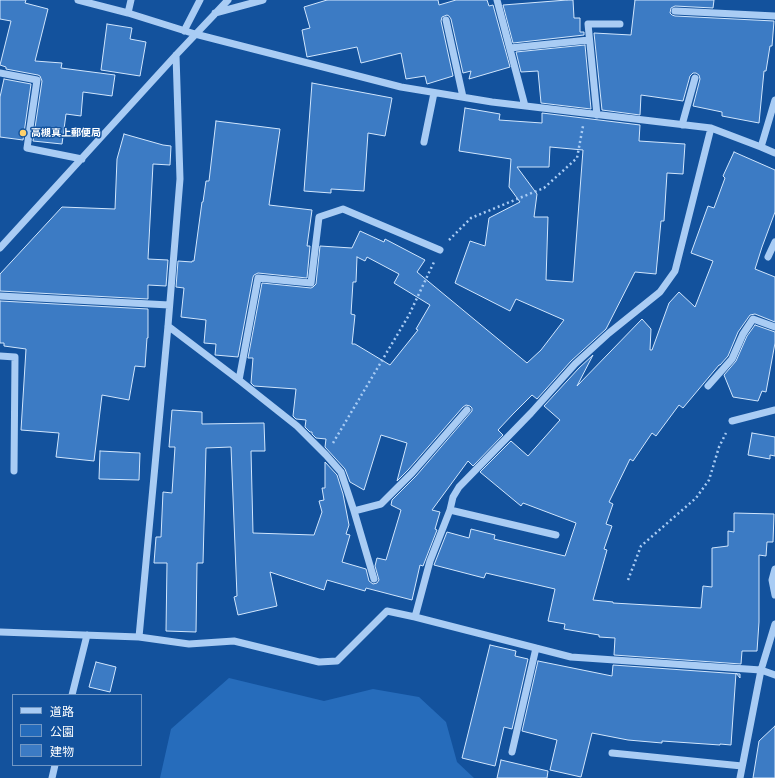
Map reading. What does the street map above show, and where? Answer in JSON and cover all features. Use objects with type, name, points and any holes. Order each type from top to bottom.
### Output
[{"type":"street","points":[[78,0],[128,12],[195,34],[401,87],[492,102],[711,128],[775,153]]},
{"type":"street","points":[[128,12],[131,0]]},
{"type":"street","points":[[184,31],[200,0]]},
{"type":"street","points":[[0,248],[195,34],[228,0]]},
{"type":"street","points":[[215,14],[263,0]]},
{"type":"street","points":[[497,0],[525,106]]},
{"type":"street","points":[[675,10],[775,16]]},
{"type":"street","points":[[446,20],[463,97]]},
{"type":"street","points":[[597,115],[588,24],[620,24]]},
{"type":"street","points":[[510,48],[590,40]]},
{"type":"street","points":[[139,637],[180,179],[176,55]]},
{"type":"street","points":[[0,73],[37,80],[27,148],[82,159]]},
{"type":"street","points":[[682,125],[695,78]]},
{"type":"street","points":[[424,142],[434,93]]},
{"type":"street","points":[[762,147],[775,100]]},
{"type":"street","points":[[415,617],[430,561],[450,510],[453,497],[459,487],[531,413],[575,364],[609,332],[660,292],[675,271],[711,128]]},
{"type":"street","points":[[239,380],[258,278],[311,283],[319,217],[343,209],[440,250]]},
{"type":"street","points":[[768,257],[775,242]]},
{"type":"street","points":[[0,296],[169,305]]},
{"type":"street","points":[[708,386],[732,359],[743,334],[753,319],[775,327]]},
{"type":"street","points":[[168,326],[296,426],[341,472],[354,510],[374,579]]},
{"type":"street","points":[[0,356],[15,357],[14,471]]},
{"type":"street","points":[[354,510],[381,504],[412,473],[467,410]]},
{"type":"street","points":[[732,421],[775,410]]},
{"type":"street","points":[[450,510],[556,535]]},
{"type":"street","points":[[775,569],[772,580],[775,595]]},
{"type":"street","points":[[0,632],[139,637],[189,644],[234,641],[319,662],[337,662],[387,611],[572,656],[761,670],[775,675]]},
{"type":"street","points":[[740,778],[761,670],[775,624]]},
{"type":"street","points":[[72,694],[87,635]]},
{"type":"street","points":[[512,752],[536,648]]},
{"type":"street","points":[[612,753],[742,766]]},
{"type":"street","points":[[52,778],[55,766]]},
{"type":"path","points":[[326,455],[409,315],[440,250],[471,218],[544,188],[573,162],[577,158],[585,113]]},
{"type":"path","points":[[628,580],[641,546],[696,498],[709,480],[719,447],[732,421]]},
{"type":"green space","points":[[229,678],[324,701],[373,689],[419,697],[446,722],[457,762],[474,778],[160,778],[171,729]]},
{"type":"building","points":[[0,0],[26,0],[25,3],[48,9],[35,61],[62,63],[61,68],[115,75],[112,96],[83,92],[81,116],[66,114],[62,144],[33,141],[42,81],[40,76],[6,69],[6,67],[0,65],[11,21],[0,19]]},
{"type":"building","points":[[327,0],[438,0],[439,5],[456,0],[487,0],[489,6],[493,5],[510,67],[469,79],[471,71],[463,73],[451,19],[447,15],[442,17],[441,21],[453,76],[427,84],[425,76],[406,79],[401,53],[361,63],[357,47],[307,57],[302,30],[310,28],[304,7]]},
{"type":"building","points":[[573,0],[574,18],[580,18],[580,32],[584,32],[584,35],[513,43],[503,5]]},
{"type":"building","points":[[635,0],[714,0],[713,8],[675,6],[671,8],[670,13],[675,16],[774,21],[772,46],[770,46],[766,71],[764,71],[759,123],[722,116],[722,112],[693,106],[700,79],[699,75],[696,73],[693,73],[690,76],[683,101],[641,95],[640,115],[602,110],[594,33],[631,35]]},
{"type":"building","points":[[107,24],[132,28],[130,39],[146,42],[140,76],[101,70]]},
{"type":"building","points":[[585,45],[591,109],[541,103],[538,71],[521,72],[516,52]]},
{"type":"building","points":[[4,79],[31,84],[23,140],[0,137],[0,97]]},
{"type":"building","points":[[312,83],[392,98],[385,136],[368,133],[364,191],[331,189],[331,193],[304,191]]},
{"type":"building","points":[[465,108],[500,114],[499,120],[542,123],[542,113],[640,125],[639,141],[685,144],[683,174],[667,173],[664,221],[661,221],[656,274],[635,272],[606,329],[571,361],[537,399],[532,395],[513,414],[498,430],[503,435],[473,466],[468,461],[432,510],[440,512],[435,529],[437,530],[423,566],[420,565],[412,600],[366,588],[365,591],[327,580],[324,590],[270,572],[277,606],[238,615],[234,597],[237,596],[231,447],[206,448],[203,563],[197,563],[196,632],[166,631],[167,563],[154,563],[156,537],[161,537],[163,492],[172,493],[175,447],[169,447],[172,410],[202,412],[202,424],[264,423],[265,451],[251,451],[253,533],[314,535],[322,512],[319,501],[324,500],[322,488],[325,488],[325,462],[337,475],[343,494],[349,525],[346,534],[350,535],[342,562],[366,569],[369,581],[373,584],[377,583],[379,580],[375,566],[377,558],[386,560],[401,510],[391,505],[392,500],[416,476],[472,411],[470,406],[466,405],[463,407],[397,481],[407,443],[381,435],[364,490],[350,482],[345,469],[325,447],[326,439],[316,438],[312,432],[305,427],[306,420],[296,419],[293,416],[296,389],[254,386],[251,383],[253,358],[248,358],[262,283],[313,287],[316,284],[320,246],[352,248],[360,231],[384,242],[385,239],[425,260],[417,272],[527,363],[541,350],[564,320],[516,299],[510,311],[455,283],[470,241],[485,246],[489,218],[520,202],[509,187],[511,159],[459,151]],"holes":[[[550,147],[583,150],[573,282],[546,280],[548,217],[534,217],[537,194],[517,167],[549,167]],[[357,257],[365,261],[367,257],[399,274],[394,283],[430,305],[416,329],[418,330],[390,365],[355,344],[352,344],[355,315],[351,314],[353,282],[356,282]]]},
{"type":"building","points":[[216,121],[280,129],[269,205],[312,210],[307,246],[310,246],[307,278],[258,273],[254,275],[238,357],[215,355],[216,344],[204,343],[206,320],[181,317],[184,288],[176,287],[178,261],[194,261],[202,202],[206,181],[209,181]]},
{"type":"building","points":[[124,134],[171,146],[170,165],[153,164],[148,259],[168,260],[166,286],[148,285],[148,299],[0,291],[0,274],[62,207],[115,209],[117,159]]},
{"type":"building","points":[[734,152],[775,170],[775,212],[755,269],[775,277],[775,322],[755,314],[750,315],[738,332],[728,356],[683,408],[679,405],[656,436],[652,433],[633,461],[630,459],[609,502],[613,504],[606,524],[612,526],[604,549],[607,550],[593,600],[613,603],[701,608],[703,586],[712,587],[712,548],[728,546],[728,531],[734,532],[734,513],[774,514],[773,542],[767,542],[766,556],[759,555],[759,622],[757,651],[742,651],[741,664],[614,655],[615,638],[599,637],[599,635],[564,629],[565,624],[548,621],[555,589],[486,573],[484,578],[434,565],[447,532],[469,538],[471,529],[495,535],[494,539],[565,556],[576,523],[523,503],[521,506],[480,472],[511,441],[528,456],[560,420],[544,406],[593,355],[577,386],[642,319],[651,329],[650,350],[652,350],[669,303],[679,292],[695,307],[713,261],[691,253],[708,206],[714,208],[725,178],[723,176]]},
{"type":"building","points":[[0,301],[148,309],[148,338],[145,367],[135,366],[129,400],[102,395],[94,461],[56,457],[59,433],[21,430],[26,349],[4,346],[4,343],[0,343]]},
{"type":"building","points":[[755,325],[775,332],[775,343],[766,392],[762,391],[758,401],[733,397],[724,375],[736,361],[747,336]]},
{"type":"building","points":[[752,433],[775,437],[775,456],[770,455],[770,459],[748,455]]},
{"type":"building","points":[[100,451],[140,453],[139,480],[99,479]]},
{"type":"building","points":[[490,645],[516,651],[515,656],[528,659],[512,729],[504,727],[495,766],[462,758]]},
{"type":"building","points":[[538,661],[612,676],[613,665],[736,674],[731,745],[662,741],[662,743],[628,740],[592,733],[581,777],[550,770],[557,740],[522,731]]},
{"type":"building","points":[[96,662],[116,667],[110,692],[89,687]]},
{"type":"building","points":[[775,726],[775,778],[753,778],[759,741]]},
{"type":"building","points":[[501,760],[548,771],[547,778],[497,778]]},
{"type":"place","name":"高槻真上郵便局","points":[[23,133]]}]
